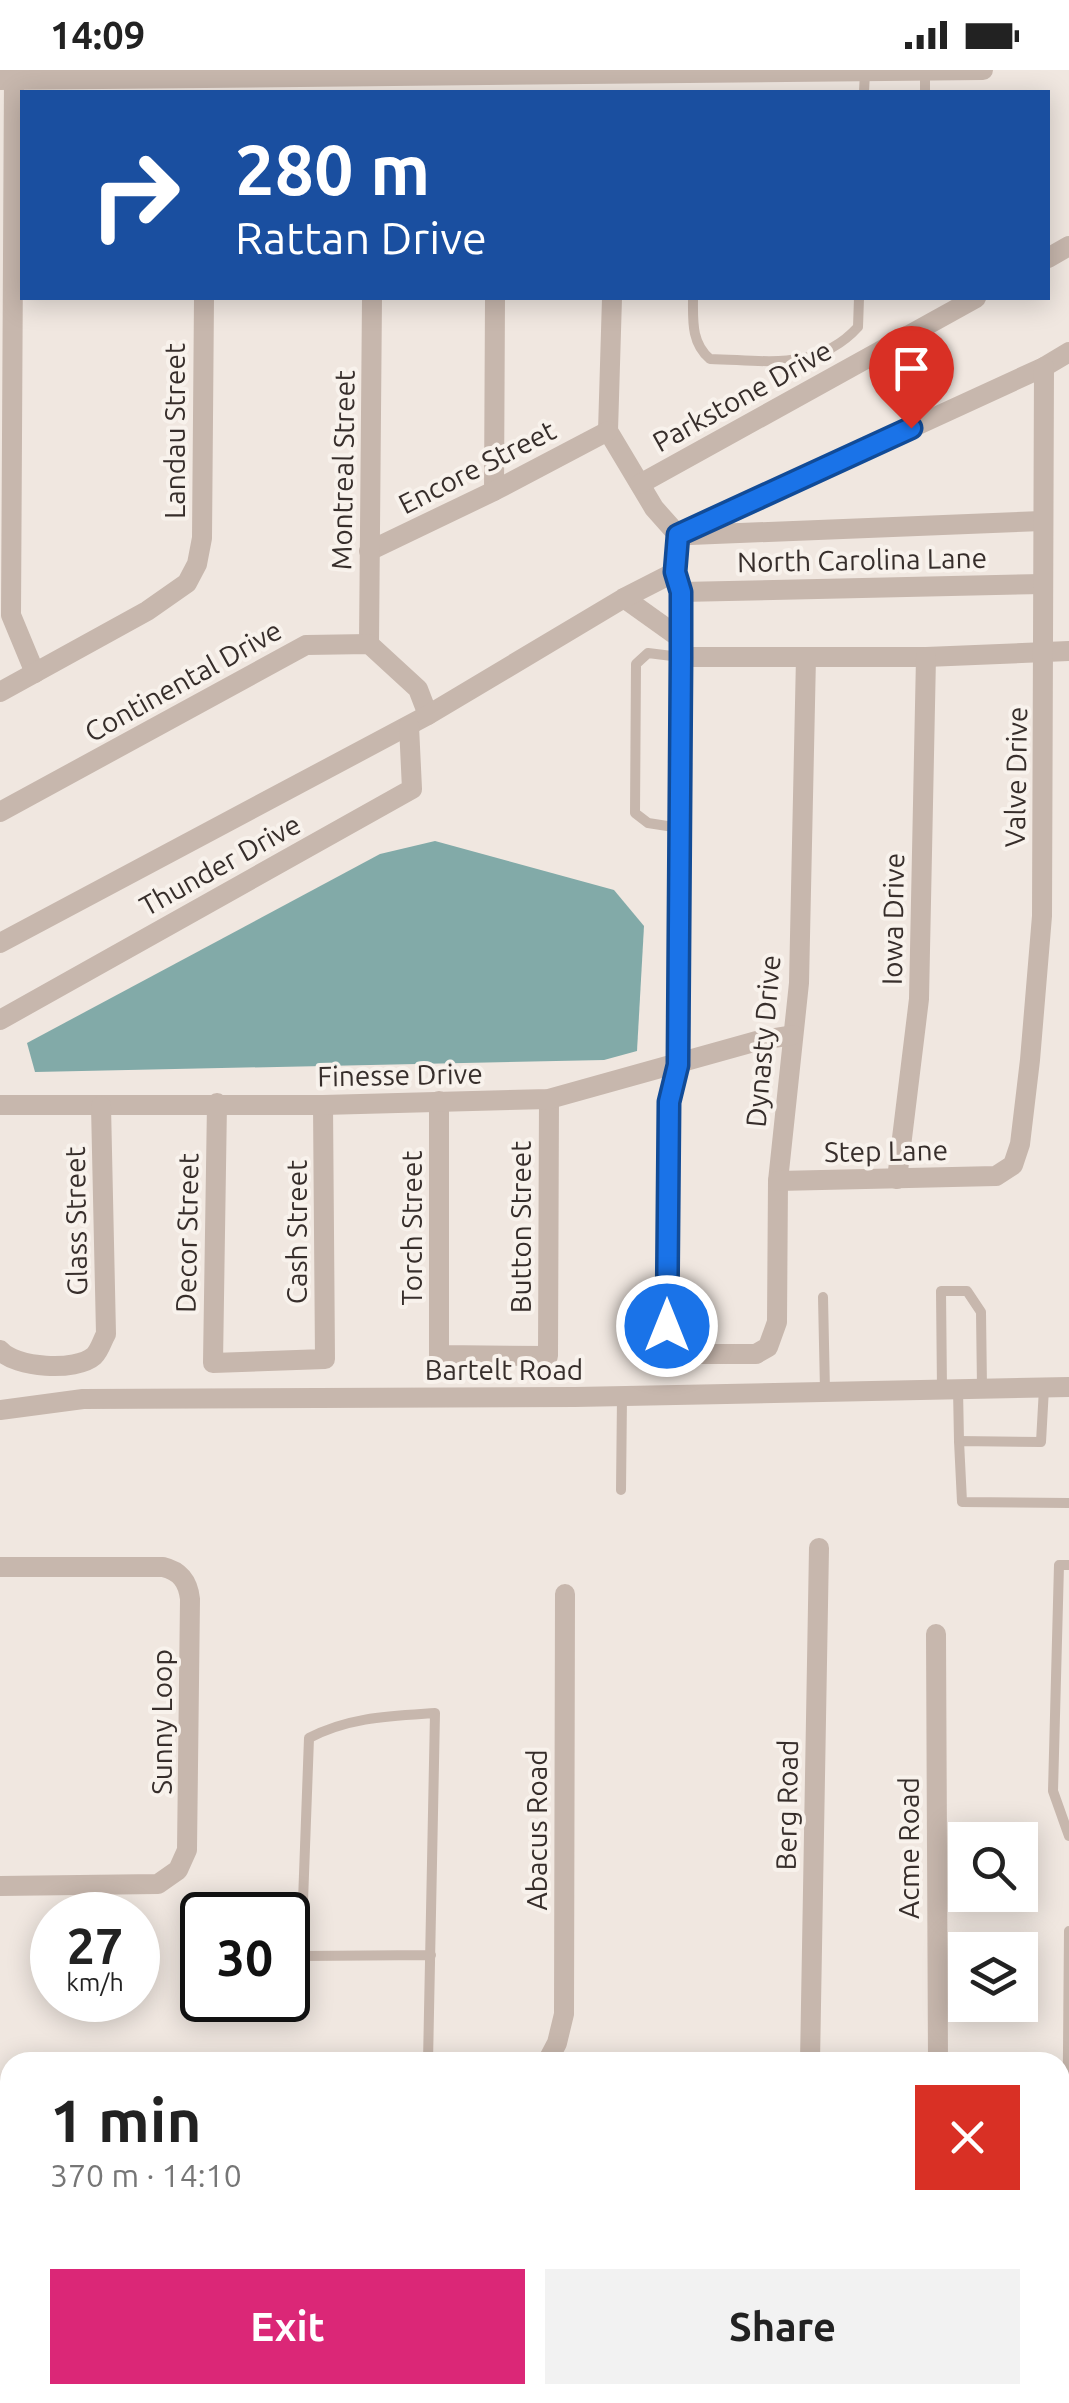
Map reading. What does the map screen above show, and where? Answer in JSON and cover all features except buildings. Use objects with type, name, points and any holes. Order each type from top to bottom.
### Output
[{"type":"street","points":[[0,692],[35,672],[11,615],[7,80],[205,81],[608,72],[692,83],[816,72],[864,82],[925,71],[983,70]]},
{"type":"street","name":"Landau Street","points":[[35,672],[147,611],[187,583],[197,564],[202,538],[204,300]]},
{"type":"street","name":"Montreal Street","points":[[369,644],[372,300]]},
{"type":"street","points":[[494,491],[495,300]]},
{"type":"street","points":[[612,300],[608,431],[654,508],[678,535],[678,1065]]},
{"type":"street","name":"Parkstone Drive","points":[[640,484],[972,300]]},
{"type":"street","points":[[678,535],[1069,352]]},
{"type":"street","name":"Valve Drive","points":[[996,1176],[1012,1165],[1020,1144],[1042,916],[1044,367]]},
{"type":"street","name":"Encore Street","points":[[369,551],[608,431]]},
{"type":"street","points":[[678,535],[1042,520]]},
{"type":"street","points":[[0,943],[418,720],[624,598],[678,582]]},
{"type":"street","name":"North Carolina Lane","points":[[678,582],[1043,584]]},
{"type":"street","points":[[624,598],[680,648],[806,658],[926,658],[1069,651]]},
{"type":"street","name":"Continental Drive","points":[[0,812],[306,644],[369,644]]},
{"type":"street","points":[[369,644],[418,689],[418,720]]},
{"type":"street","name":"Dynasty Drive","points":[[678,1065],[669,1102],[669,1338],[689,1354],[756,1354],[768,1346],[778,1322],[778,1181],[800,983],[806,658]]},
{"type":"street","name":"Iowa Drive","points":[[897,1180],[919,998],[926,658]]},
{"type":"street","name":"Thunder Drive","points":[[0,1020],[412,789],[418,720]]},
{"type":"street","name":"Finesse Drive","points":[[0,1106],[323,1105],[549,1099],[757,1041],[793,1035]]},
{"type":"street","name":"Button Street","points":[[439,1355],[548,1356],[549,1099]]},
{"type":"street","name":"Torch Street","points":[[439,1101],[439,1355]]},
{"type":"street","name":"Decor Street","points":[[217,1103],[213,1363],[325,1360]]},
{"type":"street","name":"Cash Street","points":[[323,1105],[325,1360]]},
{"type":"street","name":"Glass Street","points":[[0,1350],[8,1359],[24,1364],[78,1364],[92,1358],[106,1334],[101,1106]]},
{"type":"street","name":"Step Lane","points":[[778,1181],[996,1176]]},
{"type":"street","name":"Bartelt Road","points":[[0,1410],[83,1400],[622,1396],[1069,1387]]},
{"type":"street","name":"Berg Road","points":[[810,2052],[819,1548]]},
{"type":"street","name":"Sunny Loop","points":[[0,1566],[163,1566],[174,1570],[188,1587],[190,1618],[189,1817],[184,1862],[158,1884],[0,1886]]},
{"type":"street","name":"Abacus Road","points":[[553,2052],[564,2014],[564,1594]]},
{"type":"street","name":"Acme Road","points":[[936,1634],[938,2052]]},
{"type":"lane","points":[[693,300],[693,330],[701,352],[710,359],[810,360],[846,340],[858,327],[859,300]]},
{"type":"lane","points":[[680,648],[648,653],[636,664],[635,812],[648,822],[680,828]]},
{"type":"lane","points":[[982,1389],[981,1312],[967,1291],[941,1291],[959,1441],[962,1502],[1069,1503]]},
{"type":"lane","points":[[824,1297],[826,1392]]},
{"type":"lane","points":[[959,1441],[1041,1442],[1044,1388]]},
{"type":"lane","points":[[621,1490],[622,1396]]},
{"type":"lane","points":[[1069,1565],[1059,1565],[1053,1791],[1069,1836]]},
{"type":"lane","points":[[428,2052],[431,1955],[435,1714],[368,1717],[331,1726],[309,1738],[301,1956],[431,1955]]},
{"type":"lane","points":[[1068,2052],[1069,1932]]},
{"type":"water","points":[[435,841],[614,890],[644,926],[637,1051],[604,1060],[35,1072],[27,1043],[380,854]]},
{"type":"route","points":[[667,1326],[669,1102],[678,1065],[678,535],[911,428]]}]
